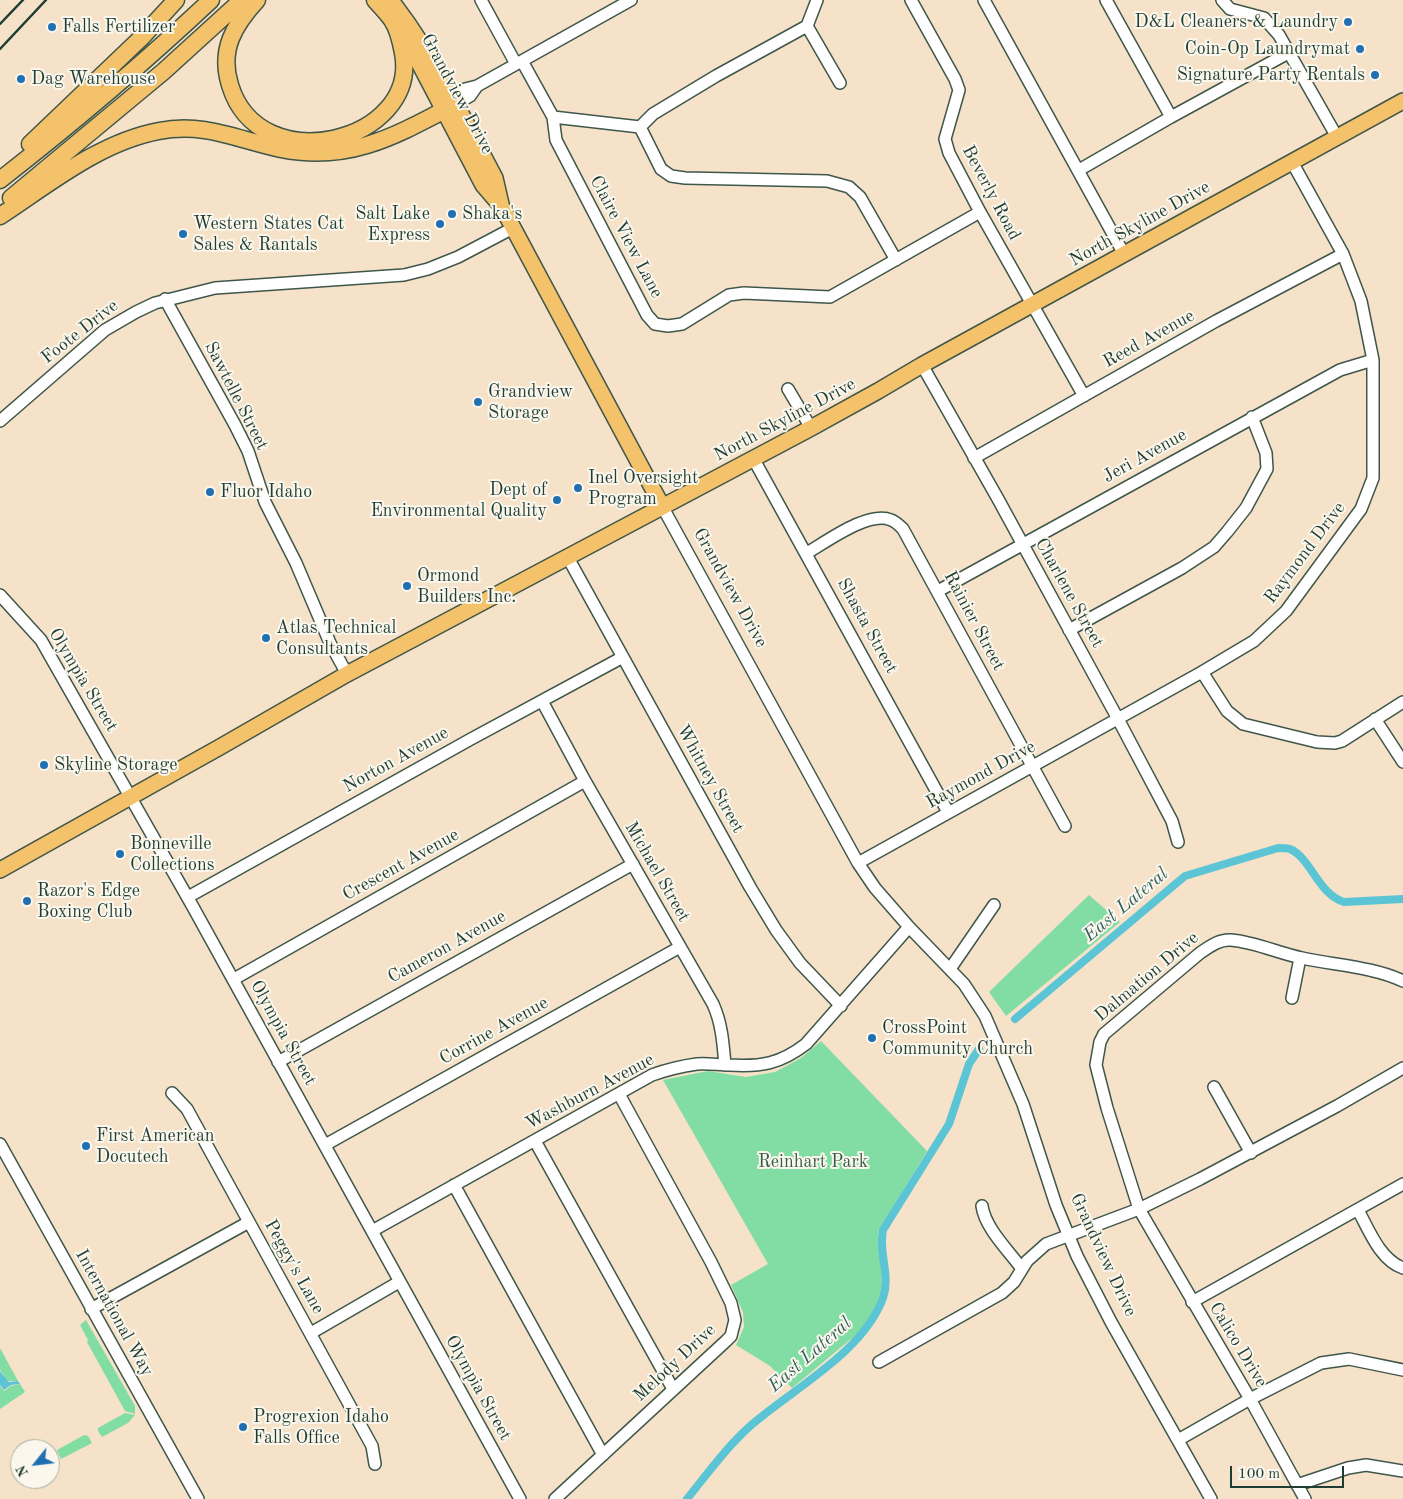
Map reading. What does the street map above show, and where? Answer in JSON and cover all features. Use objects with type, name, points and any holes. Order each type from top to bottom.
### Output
[{"type":"highway","points":[[0,173],[141,38],[176,0]]},
{"type":"highway","points":[[0,180],[55,137],[211,0]]},
{"type":"highway","points":[[0,207],[164,70],[242,0]]},
{"type":"highway","points":[[257,0],[243,14],[228,42],[226,72],[234,97],[247,118],[263,130],[279,138],[298,142],[327,144],[353,141],[374,135],[448,103]]},
{"type":"highway","name":"Grandview Drive","points":[[375,0],[393,22]]},
{"type":"highway","name":"Grandview Drive","points":[[390,0],[429,55],[448,103]]},
{"type":"highway","points":[[298,142],[333,138],[358,131],[377,119],[393,102],[402,82],[405,62],[401,43],[393,22]]},
{"type":"highway","points":[[0,216],[72,169],[108,148],[135,136],[161,130],[192,128],[218,131],[281,149],[316,153],[342,151],[364,147],[388,139],[448,103]]},
{"type":"main road","name":"Grandview Drive","points":[[393,22],[448,103],[483,185],[502,207],[662,506]]},
{"type":"main road","name":"North Skyline Drive","points":[[0,870],[347,674],[811,428],[1403,101]]},
{"type":"street","name":"Claire View Lane","points":[[481,0],[553,117],[556,140],[647,316],[656,324],[668,326],[682,324],[729,295],[744,293],[830,297],[980,212]]},
{"type":"street","points":[[448,103],[470,96],[477,86],[519,63],[614,4],[631,0]]},
{"type":"street","points":[[640,127],[653,114],[807,26],[817,0]]},
{"type":"street","name":"Beverly Road","points":[[911,0],[959,90],[946,140],[949,153],[980,212],[1084,396]]},
{"type":"street","points":[[984,0],[1124,254]]},
{"type":"street","points":[[1106,0],[1170,117]]},
{"type":"street","points":[[1222,0],[1230,9],[1264,18],[1279,35],[1337,137]]},
{"type":"street","points":[[807,26],[840,83]]},
{"type":"street","points":[[1079,170],[1170,117],[1290,52]]},
{"type":"street","points":[[553,117],[640,127]]},
{"type":"street","points":[[640,127],[662,169],[670,176],[685,178],[827,181],[849,187],[860,197],[896,260]]},
{"type":"street","name":"Raymond Drive","points":[[858,863],[1033,767],[1254,641],[1286,611],[1361,510],[1373,478],[1373,360],[1361,301],[1342,254],[1292,162]]},
{"type":"street","name":"Foote Drive","points":[[0,421],[106,330],[136,312],[165,299],[215,288],[404,275],[428,269],[458,257],[513,228]]},
{"type":"street","name":"Reed Avenue","points":[[974,458],[1216,321],[1342,254]]},
{"type":"street","name":"Sawtelle Street","points":[[165,299],[248,451],[265,502],[296,563],[330,643],[347,674]]},
{"type":"street","name":"Jeri Avenue","points":[[938,591],[1340,370],[1373,360]]},
{"type":"street","name":"Charlene Street","points":[[922,365],[1023,544],[1118,719],[1172,821],[1178,842]]},
{"type":"street","points":[[788,389],[811,428]]},
{"type":"street","points":[[1069,630],[1182,568],[1214,547],[1227,532],[1246,508],[1267,469],[1266,453],[1252,417]]},
{"type":"street","name":"Shasta Street","points":[[753,458],[948,812]]},
{"type":"street","name":"Grandview Drive","points":[[662,506],[858,863],[875,888],[909,927],[964,984],[982,1010],[1023,1104],[1068,1236],[1111,1322],[1211,1499]]},
{"type":"street","name":"Rainier Street","points":[[807,553],[865,520],[876,518],[891,519],[904,529],[1065,826]]},
{"type":"street","name":"Whitney Street","points":[[567,556],[750,887],[776,930],[800,963],[841,1006]]},
{"type":"street","name":"Olympia Street","points":[[0,595],[42,640],[188,897],[520,1499]]},
{"type":"street","name":"Norton Avenue","points":[[188,897],[462,744],[623,657]]},
{"type":"street","points":[[1202,672],[1227,711],[1243,724],[1318,742],[1335,743],[1342,740],[1403,702]]},
{"type":"street","name":"Michael Street","points":[[542,701],[718,1016],[723,1033],[725,1065]]},
{"type":"street","points":[[1375,720],[1403,762]]},
{"type":"street","name":"Crescent Avenue","points":[[234,980],[586,781]]},
{"type":"street","name":"Cameron Avenue","points":[[278,1062],[633,864]]},
{"type":"street","points":[[950,969],[994,905]]},
{"type":"street","name":"Washburn Avenue","points":[[372,1231],[652,1075],[670,1069],[699,1064],[752,1067],[766,1065],[783,1059],[806,1044],[909,927]]},
{"type":"street","name":"Dalmation Drive","points":[[1139,1209],[1107,1108],[1096,1065],[1100,1042],[1104,1034],[1200,953],[1213,944],[1229,940],[1252,944],[1300,958],[1367,970],[1403,981]]},
{"type":"street","name":"Corrine Avenue","points":[[325,1145],[680,947]]},
{"type":"street","points":[[1292,998],[1300,958]]},
{"type":"street","points":[[879,1362],[1002,1293],[1014,1282],[1036,1252],[1046,1244],[1139,1209],[1251,1153],[1403,1068]]},
{"type":"street","points":[[1214,1087],[1251,1153]]},
{"type":"street","name":"Peggy's Lane","points":[[172,1093],[187,1109],[311,1333],[372,1446],[375,1464]]},
{"type":"street","name":"Melody Drive","points":[[555,1499],[726,1341],[734,1328],[734,1313],[731,1303],[711,1262],[619,1094]]},
{"type":"street","points":[[536,1141],[673,1389]]},
{"type":"street","name":"International Way","points":[[0,1144],[198,1499]]},
{"type":"street","points":[[1192,1302],[1403,1184]]},
{"type":"street","points":[[454,1185],[603,1455]]},
{"type":"street","points":[[982,1206],[983,1215],[989,1225],[1022,1269]]},
{"type":"street","name":"Calico Drive","points":[[1139,1209],[1250,1399],[1305,1499]]},
{"type":"street","points":[[1358,1210],[1385,1256],[1395,1265],[1403,1268]]},
{"type":"street","points":[[91,1309],[249,1222]]},
{"type":"street","points":[[311,1333],[400,1282]]},
{"type":"street","points":[[1178,1440],[1250,1399],[1321,1363],[1349,1359],[1403,1370]]},
{"type":"street","points":[[1297,1485],[1348,1468],[1366,1466],[1403,1471]]},
{"type":"green space","points":[[1089,895],[1120,922],[1006,1016],[989,992]]},
{"type":"green space","name":"Reinhart Park","points":[[821,1041],[927,1151],[878,1232],[882,1274],[881,1293],[869,1324],[792,1388],[770,1366],[736,1345],[744,1327],[743,1312],[731,1285],[768,1264],[663,1080],[708,1071],[746,1077],[775,1072],[801,1058]]},
{"type":"green space","points":[[86,1320],[135,1406],[135,1414],[125,1411],[87,1342],[88,1340],[80,1325]]},
{"type":"green space","points":[[0,1348],[18,1381],[8,1381],[0,1370]]},
{"type":"green space","points":[[20,1384],[25,1392],[0,1409],[0,1386],[4,1391],[11,1386]]},
{"type":"green space","points":[[125,1413],[135,1415],[128,1423],[102,1437],[98,1428]]},
{"type":"green space","points":[[84,1435],[88,1436],[92,1443],[61,1459],[60,1448]]},
{"type":"water","points":[[0,1371],[9,1382],[18,1381],[20,1384],[11,1385],[4,1390],[0,1385]]},
{"type":"waterway","name":"East Lateral","points":[[1015,1019],[1185,876],[1278,848],[1286,848],[1304,860],[1328,892],[1344,902],[1403,899]]},
{"type":"waterway","name":"East Lateral","points":[[687,1499],[732,1444],[749,1427],[825,1369],[860,1336],[873,1318],[883,1298],[886,1281],[882,1247],[883,1230],[949,1124],[969,1064],[979,1049]]},
{"type":"railway","points":[[0,24],[23,0]]},
{"type":"railway","points":[[0,49],[46,0]]},
{"type":"place","name":"D&L Cleaners & Laundry","points":[[1348,22]]},
{"type":"place","name":"Falls Fertilizer","points":[[52,27]]},
{"type":"place","name":"Coin-Op Laundrymat","points":[[1360,49]]},
{"type":"place","name":"Signature Party Rentals","points":[[1375,75]]},
{"type":"place","name":"Dag Warehouse","points":[[21,79]]},
{"type":"place","name":"Shaka's","points":[[452,214]]},
{"type":"place","name":"Salt Lake Express","points":[[440,224]]},
{"type":"place","name":"Western States Cat Sales & Rantals","points":[[183,234]]},
{"type":"place","name":"Grandview Storage","points":[[478,402]]},
{"type":"place","name":"Inel Oversight Program","points":[[578,488]]},
{"type":"place","name":"Fluor Idaho","points":[[210,492]]},
{"type":"place","name":"Dept of Environmental Quality","points":[[557,500]]},
{"type":"place","name":"Ormond Builders Inc.","points":[[407,586]]},
{"type":"place","name":"Atlas Technical Consultants","points":[[266,638]]},
{"type":"place","name":"Skyline Storage","points":[[44,765]]},
{"type":"place","name":"Bonneville Collections","points":[[120,854]]},
{"type":"place","name":"Razor's Edge Boxing Club","points":[[27,901]]},
{"type":"place","name":"CrossPoint Community Church","points":[[872,1038]]},
{"type":"place","name":"First American Docutech","points":[[86,1146]]},
{"type":"place","name":"Progrexion Idaho Falls Office","points":[[243,1427]]}]
